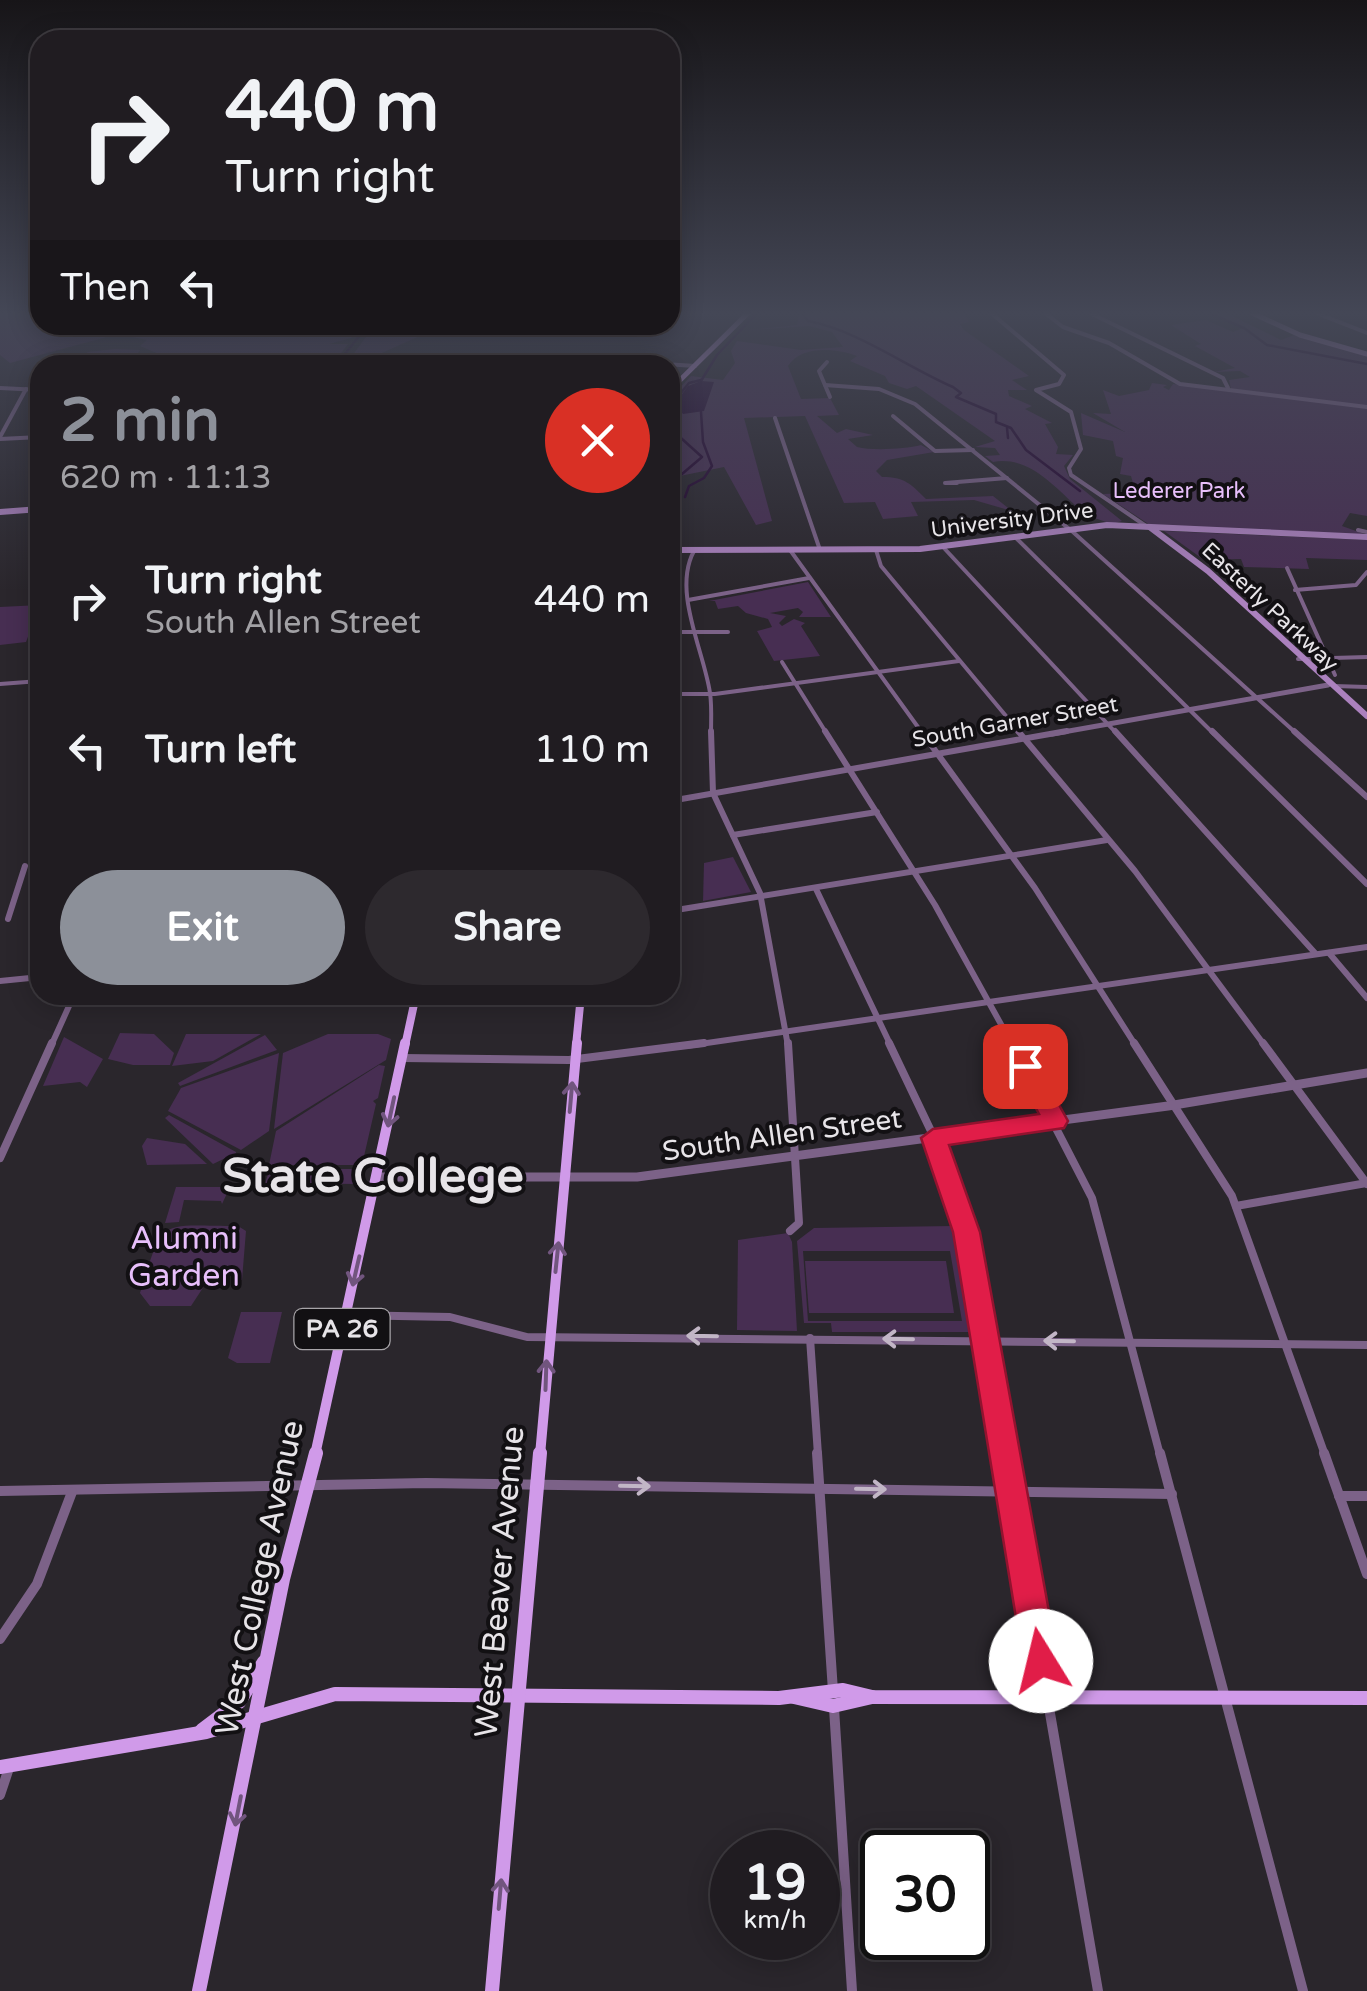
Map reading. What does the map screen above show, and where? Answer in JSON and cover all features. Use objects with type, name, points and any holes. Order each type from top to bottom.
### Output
[{"type":"main road","points":[[0,512],[30,510]]},
{"type":"main road","points":[[1112,525],[1124,520],[1122,512]]},
{"type":"main road","name":"University Drive","points":[[680,550],[943,547],[1112,525],[1367,535]]},
{"type":"main road","name":"Easterly Parkway","points":[[1147,526],[1204,568],[1298,659],[1367,716]]},
{"type":"main road","name":"University Drive","points":[[680,550],[722,550]]},
{"type":"main road","name":"PA 26","points":[[378,1176],[414,1005]]},
{"type":"main road","name":"West Beaver Avenue","points":[[492,1991],[580,1005]]},
{"type":"main road","name":"West College Avenue","points":[[199,1991],[250,1718],[271,1646],[294,1529],[309,1483],[378,1176]]},
{"type":"main road","points":[[190,1736],[240,1702],[271,1646]]},
{"type":"main road","points":[[5,1766],[190,1736],[335,1694],[794,1697],[809,1704],[833,1698],[858,1704],[872,1697],[1367,1698]]},
{"type":"street","points":[[17,406],[0,438],[30,437]]},
{"type":"street","points":[[914,406],[1070,529],[1367,798]]},
{"type":"street","points":[[1061,406],[1071,412],[1081,448],[1069,468],[1071,475],[1147,526]]},
{"type":"street","points":[[893,416],[940,452],[973,450]]},
{"type":"street","points":[[775,418],[820,550]]},
{"type":"street","points":[[958,483],[1008,478]]},
{"type":"street","points":[[1358,530],[1367,535]]},
{"type":"street","points":[[1015,537],[1367,884]]},
{"type":"street","points":[[943,547],[1109,723],[1316,954]]},
{"type":"street","points":[[790,550],[1012,856],[1176,1105],[1236,1206],[1367,1574]]},
{"type":"street","points":[[876,550],[880,564],[1109,840],[1367,1184],[1236,1206]]},
{"type":"street","points":[[688,562],[694,551]]},
{"type":"street","points":[[680,552],[688,562],[688,600],[710,694],[713,793],[761,897],[787,1031],[799,1223],[790,1230]]},
{"type":"street","points":[[1287,568],[1335,675]]},
{"type":"street","points":[[1295,590],[1356,585],[1367,572]]},
{"type":"street","points":[[688,600],[809,578]]},
{"type":"street","points":[[680,632],[728,632]]},
{"type":"street","points":[[1298,659],[1367,657]]},
{"type":"street","points":[[680,694],[710,694],[960,661]]},
{"type":"street","points":[[782,662],[914,872],[990,1002],[1055,1121],[1097,1213],[1303,1991]]},
{"type":"street","points":[[0,684],[30,682]]},
{"type":"street","name":"South Garner Street","points":[[680,799],[1328,685],[1367,687]]},
{"type":"street","points":[[733,835],[876,812]]},
{"type":"street","points":[[680,909],[1109,840]]},
{"type":"street","points":[[8,919],[26,866]]},
{"type":"street","points":[[816,889],[933,1138],[966,1227],[1098,1991]]},
{"type":"street","points":[[402,1058],[574,1060],[1367,947]]},
{"type":"street","points":[[1328,953],[1367,998]]},
{"type":"street","points":[[0,981],[30,978]]},
{"type":"street","points":[[0,1158],[69,1005]]},
{"type":"street","name":"South Allen Street","points":[[378,1176],[637,1177],[1176,1105],[1367,1074]]},
{"type":"street","points":[[345,1315],[450,1317],[524,1336],[1367,1345]]},
{"type":"street","points":[[810,1338],[852,1991]]},
{"type":"street","points":[[0,1490],[72,1492],[309,1483],[1172,1494]]},
{"type":"street","points":[[0,1639],[37,1584],[72,1492]]},
{"type":"street","points":[[1339,1496],[1367,1496]]},
{"type":"street","points":[[0,1796],[5,1766]]},
{"type":"green space","points":[[680,406],[834,406],[839,415],[817,416],[837,433],[846,429],[873,435],[848,439],[857,447],[921,445],[934,452],[887,460],[876,471],[882,477],[907,482],[926,499],[993,496],[1012,511],[974,500],[911,502],[918,516],[883,519],[875,502],[844,503],[805,416],[744,418],[772,521],[756,525],[724,467],[680,476]]},
{"type":"green space","points":[[945,406],[1032,406],[1025,409],[1052,423],[1045,424],[1058,447],[1056,454],[1073,455],[1064,466],[1070,479],[1122,521],[1112,524],[1071,510],[1075,505],[1037,473],[1017,463],[993,462],[985,456],[1000,455],[995,448],[975,447],[995,441]]},
{"type":"green space","name":"Lederer Park","points":[[1108,406],[1367,406],[1367,516],[1350,513],[1342,526],[1367,535],[1150,525],[1103,494],[1132,493],[1126,483],[1133,483],[1131,476],[1120,474],[1123,458],[1116,456],[1113,441],[1083,435],[1081,413],[1125,432],[1093,413],[1111,414]]},
{"type":"green space","points":[[1164,531],[1367,540],[1367,560],[1306,558],[1309,569],[1244,567],[1241,559],[1204,560]]},
{"type":"green space","points":[[808,582],[831,617],[799,617],[803,612],[798,608],[770,613],[786,616],[779,623],[782,626],[794,619],[805,623],[801,626],[820,656],[774,661],[757,631],[772,627],[768,619],[746,613],[738,606],[718,609],[715,601],[709,601]]},
{"type":"green space","points":[[30,606],[26,642],[0,645],[0,607]]},
{"type":"green space","points":[[733,857],[751,892],[703,901],[704,863]]},
{"type":"green space","points":[[120,1033],[154,1034],[174,1053],[170,1065],[133,1065],[108,1059]]},
{"type":"green space","points":[[186,1034],[261,1034],[213,1061],[172,1066]]},
{"type":"green space","points":[[328,1034],[378,1034],[391,1039],[386,1060],[274,1129],[283,1053]]},
{"type":"green space","points":[[265,1035],[277,1050],[180,1086],[178,1083]]},
{"type":"green space","points":[[64,1037],[103,1059],[87,1087],[80,1082],[43,1086]]},
{"type":"green space","points":[[279,1053],[269,1131],[241,1150],[168,1111],[181,1088]]},
{"type":"green space","points":[[379,1065],[385,1066],[378,1098],[373,1101],[376,1104],[362,1165],[269,1165],[276,1131]]},
{"type":"green space","points":[[169,1115],[236,1153],[213,1164],[165,1118]]},
{"type":"green space","points":[[147,1138],[185,1144],[207,1164],[147,1165],[142,1146]]},
{"type":"green space","points":[[270,1169],[361,1170],[356,1184],[265,1183]]},
{"type":"green space","points":[[176,1187],[230,1187],[222,1204],[184,1200],[179,1222],[165,1223]]},
{"type":"green space","name":"Alumni Garden","points":[[238,1226],[246,1231],[242,1280],[234,1280],[231,1271],[212,1274],[191,1306],[150,1306],[140,1293],[154,1250],[168,1230]]},
{"type":"green space","points":[[954,1226],[971,1332],[832,1332],[831,1323],[804,1323],[797,1241],[814,1228]],"holes":[[[803,1251],[950,1251],[962,1321],[808,1321]]]},
{"type":"green space","points":[[788,1233],[792,1242],[797,1331],[737,1330],[738,1240]]},
{"type":"green space","points":[[805,1261],[946,1261],[954,1313],[809,1313]]},
{"type":"green space","points":[[241,1312],[282,1312],[270,1363],[237,1363],[228,1358]]},
{"type":"shaded area","points":[[680,406],[706,406],[704,411],[683,414]]},
{"type":"waterway","points":[[977,406],[996,414],[996,422],[1011,428],[1026,450],[1080,491]]},
{"type":"waterway","points":[[685,497],[689,486],[704,478],[712,466],[703,442],[701,412]]},
{"type":"waterway","points":[[1007,428],[1008,438]]},
{"type":"waterway","points":[[680,437],[702,457],[682,474]]},
{"type":"district","name":"State College","points":[[373,1177]]},
{"type":"route","points":[[1025,1066],[1055,1121],[933,1138],[954,1187],[967,1232],[1041,1661]]}]
